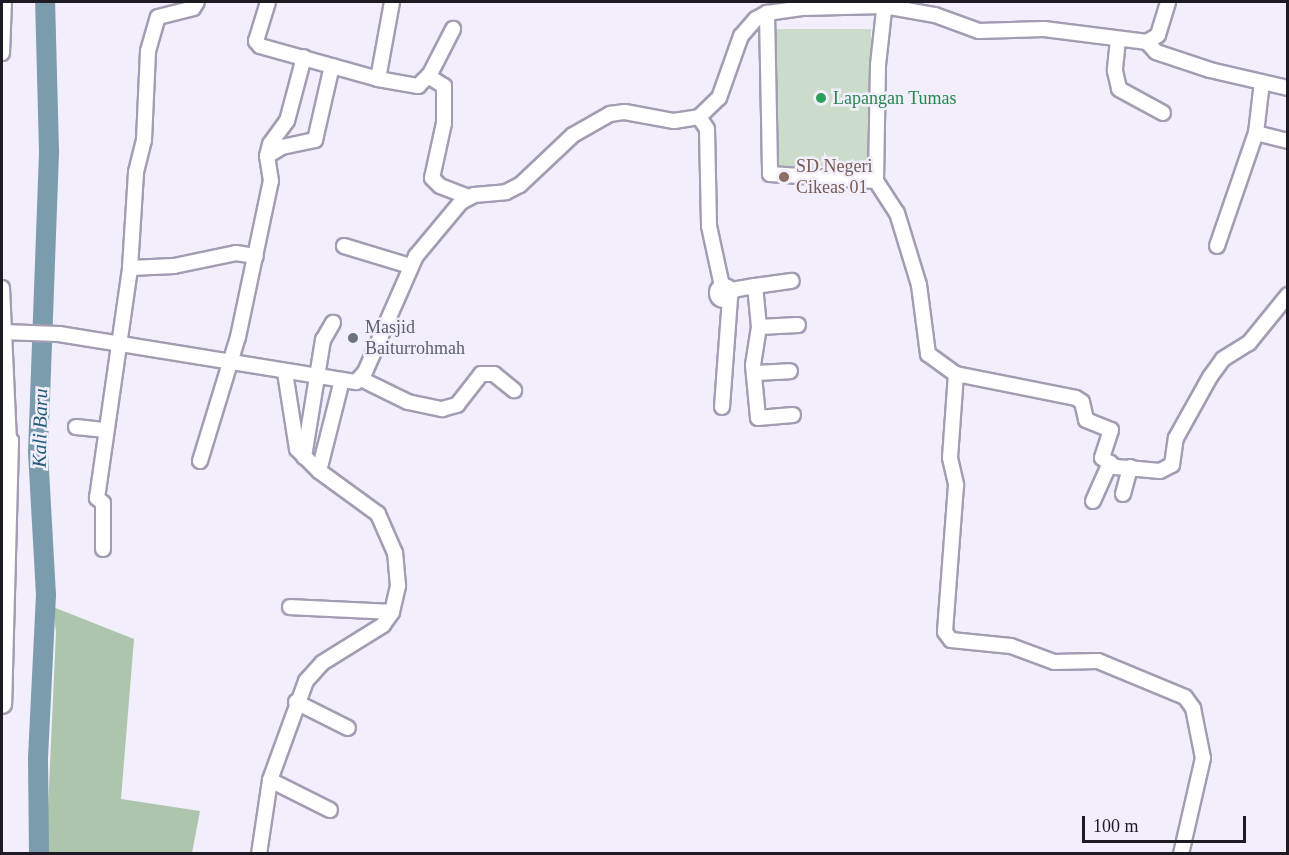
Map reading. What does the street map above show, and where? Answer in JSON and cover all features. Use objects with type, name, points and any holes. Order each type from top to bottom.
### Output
[{"type":"street","points":[[2,53],[4,2]]},
{"type":"street","points":[[103,549],[103,503],[97,498],[130,268],[136,172],[144,140],[148,51],[158,17],[193,9],[197,2]]},
{"type":"street","points":[[268,2],[256,40],[271,50],[304,57],[378,79],[418,86],[429,76],[453,30]]},
{"type":"street","points":[[378,79],[392,2]]},
{"type":"street","points":[[429,76],[444,86],[447,95],[432,178],[440,186],[468,197],[506,192],[520,185],[573,135],[610,114],[625,112],[674,121],[699,117],[719,98],[741,36],[756,19],[767,13],[802,8],[884,4],[935,15],[979,31],[1011,27],[1147,42],[1158,35],[1168,2]]},
{"type":"street","points":[[884,4],[878,65],[876,181],[897,213],[919,285],[928,354],[932,360],[956,374],[1076,398],[1082,402],[1086,420],[1111,430],[1101,454],[1110,463],[1154,472],[1172,465],[1176,438],[1210,376],[1222,359],[1249,343],[1287,295]]},
{"type":"street","points":[[767,13],[770,174],[876,181]]},
{"type":"street","points":[[1118,40],[1114,71],[1119,89],[1162,113]]},
{"type":"street","points":[[1147,42],[1156,52],[1287,88]]},
{"type":"street","points":[[201,461],[232,364],[256,256],[271,181],[267,156],[273,137],[287,122],[304,57]]},
{"type":"street","points":[[267,156],[282,147],[315,140],[332,66]]},
{"type":"street","points":[[1217,246],[1256,133],[1262,82]]},
{"type":"street","points":[[699,117],[707,129],[709,226],[728,292],[722,408]]},
{"type":"street","points":[[1256,133],[1287,141]]},
{"type":"street","points":[[361,379],[410,266],[433,231],[468,197]]},
{"type":"street","points":[[344,246],[410,266]]},
{"type":"street","points":[[130,268],[174,266],[236,253],[256,256]]},
{"type":"street","points":[[728,292],[792,280]]},
{"type":"street","points":[[755,286],[759,327],[755,373],[758,418],[793,415]]},
{"type":"street","points":[[2,288],[2,332]]},
{"type":"street","points":[[304,457],[320,374],[323,340],[333,323]]},
{"type":"street","points":[[759,327],[798,325]]},
{"type":"street","points":[[2,332],[22,330],[59,334],[285,372],[320,374],[342,380],[361,379],[408,402],[442,409],[457,405],[481,374],[494,374],[514,390]]},
{"type":"street","points":[[2,332],[7,335],[2,704]]},
{"type":"street","points":[[755,373],[790,371]]},
{"type":"street","points":[[259,854],[270,780],[296,702],[313,671],[375,633],[392,612],[398,570],[384,522],[365,502],[304,457],[295,442],[285,372]]},
{"type":"street","points":[[956,374],[950,458],[957,480],[945,632],[951,640],[1011,646],[1054,662],[1098,661],[1185,698],[1193,708],[1203,758],[1182,854]]},
{"type":"street","points":[[320,471],[342,380]]},
{"type":"street","points":[[76,427],[106,430]]},
{"type":"street","points":[[1093,501],[1110,463]]},
{"type":"street","points":[[1123,494],[1130,467]]},
{"type":"street","points":[[290,606],[392,612]]},
{"type":"street","points":[[296,702],[348,728]]},
{"type":"street","points":[[270,780],[330,810]]},
{"type":"green space","name":"Lapangan Tumas","points":[[772,29],[871,29],[871,166],[772,166]]},
{"type":"green space","points":[[53,607],[134,639],[121,799],[200,811],[192,853],[46,853],[56,632]]},
{"type":"waterway","name":"Kali Baru","points":[[39,854],[38,758],[46,595],[38,453],[49,151],[45,2]]},
{"type":"place","name":"Lapangan Tumas","points":[[821,98]]},
{"type":"place","name":"SD Negeri Cikeas 01","points":[[784,177]]},
{"type":"place","name":"Masjid Baiturrohmah","points":[[353,338]]}]
